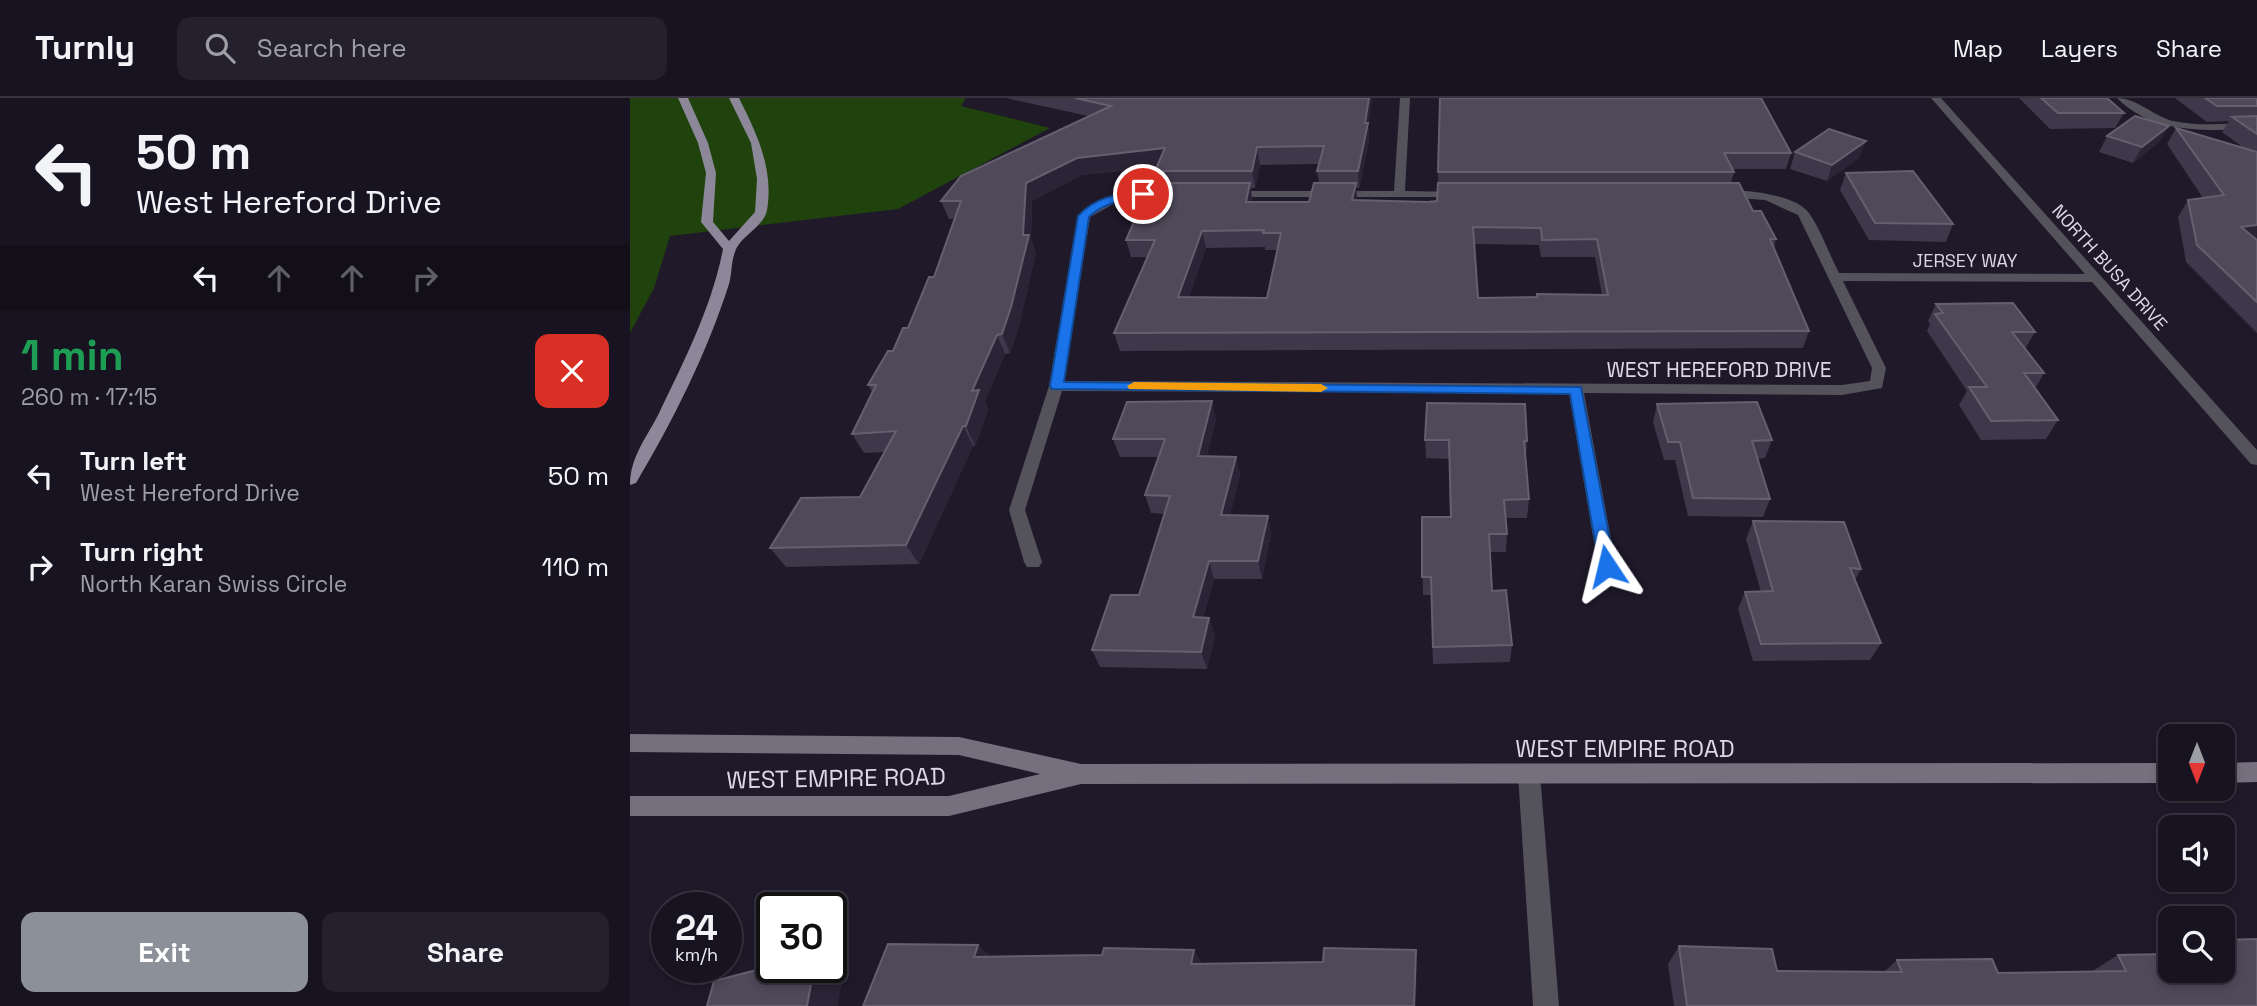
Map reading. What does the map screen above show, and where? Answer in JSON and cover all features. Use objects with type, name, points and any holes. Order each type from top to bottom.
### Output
[{"type":"main road","points":[[683,98],[703,143],[711,173],[707,222],[729,249]]},
{"type":"main road","points":[[630,479],[658,432],[696,348],[723,282],[729,249],[761,212],[763,179],[756,144],[734,98]]},
{"type":"street","points":[[1399,195],[1405,98]]},
{"type":"street","name":"NORTH BUSA DRIVE","points":[[1936,98],[2257,460]]},
{"type":"street","points":[[2122,98],[2141,114],[2160,123],[2184,127],[2257,127]]},
{"type":"street","points":[[1033,562],[1017,510],[1056,386],[1084,216],[1094,206],[1113,198],[1143,194],[1184,194]]},
{"type":"street","points":[[1210,194],[1467,195]]},
{"type":"street","points":[[1712,194],[1753,194],[1782,199],[1803,213],[1834,277]]},
{"type":"street","name":"JERSEY WAY","points":[[1834,277],[2096,278]]},
{"type":"street","name":"WEST HEREFORD DRIVE","points":[[1056,386],[1842,390],[1877,384],[1879,368],[1834,277]]},
{"type":"street","points":[[1576,390],[1607,566]]},
{"type":"street","name":"WEST EMPIRE ROAD","points":[[630,743],[959,746],[1081,774],[2158,773]]},
{"type":"street","points":[[2235,773],[2257,772]]},
{"type":"street","name":"WEST EMPIRE ROAD","points":[[630,806],[948,806],[1081,774]]},
{"type":"street","points":[[1529,774],[1546,1006]]},
{"type":"green space","points":[[630,98],[966,98],[961,106],[1050,128],[898,209],[670,236],[654,288],[630,333]]},
{"type":"building","points":[[1075,98],[1369,98],[1365,123],[1368,123],[1358,171],[1317,171],[1324,146],[1257,147],[1252,171],[1155,171],[1165,148],[1077,158],[1026,183],[1023,235],[1029,235],[1011,307],[1002,334],[997,335],[972,391],[979,390],[966,426],[963,426],[906,545],[770,548],[801,498],[860,497],[896,431],[852,434],[876,385],[868,385],[888,351],[893,351],[903,328],[908,328],[929,277],[934,277],[961,201],[941,201],[961,176],[1111,106]]},
{"type":"building","points":[[1440,98],[1761,98],[1791,153],[1724,153],[1734,172],[1438,172]]},
{"type":"building","points":[[2041,98],[2107,98],[2124,113],[2058,113]]},
{"type":"building","points":[[2205,98],[2257,98],[2257,106],[2217,106]]},
{"type":"building","points":[[2135,116],[2169,126],[2142,147],[2107,136]]},
{"type":"building","points":[[2257,116],[2257,134],[2232,117]]},
{"type":"building","points":[[2176,128],[2257,152],[2257,225],[2241,227],[2257,240],[2257,302],[2197,245],[2188,200],[2224,195]]},
{"type":"building","points":[[1829,129],[1866,141],[1832,165],[1795,152]]},
{"type":"building","points":[[1913,171],[1953,224],[1875,223],[1846,173]]},
{"type":"building","points":[[1151,183],[1250,183],[1246,202],[1309,202],[1314,183],[1356,183],[1352,200],[1428,202],[1437,201],[1438,183],[1739,183],[1753,211],[1761,211],[1776,239],[1770,239],[1809,331],[1114,333],[1155,240],[1126,240]],"holes":[[[1473,227],[1541,228],[1542,240],[1597,239],[1608,295],[1537,294],[1537,297],[1478,298]],[[1264,230],[1263,233],[1281,233],[1267,298],[1178,297],[1202,231]]]},
{"type":"building","points":[[2013,303],[2035,332],[2012,332],[2044,373],[2024,373],[2058,420],[1991,421],[1969,387],[1987,387],[1935,314],[1943,313],[1936,304]]},
{"type":"building","points":[[1212,401],[1198,456],[1236,457],[1221,515],[1268,516],[1258,561],[1209,561],[1193,617],[1209,618],[1201,652],[1092,650],[1111,595],[1139,595],[1170,496],[1145,495],[1165,439],[1113,439],[1127,402]]},
{"type":"building","points":[[1757,402],[1772,440],[1752,441],[1770,499],[1693,498],[1680,442],[1668,442],[1657,404]]},
{"type":"building","points":[[1427,403],[1525,404],[1527,441],[1524,441],[1529,499],[1504,500],[1507,534],[1489,534],[1492,591],[1506,590],[1512,645],[1433,647],[1431,577],[1422,577],[1422,517],[1451,517],[1449,440],[1425,440]]},
{"type":"building","points":[[1753,521],[1844,522],[1861,569],[1850,568],[1881,643],[1761,644],[1745,592],[1773,591]]},
{"type":"building","points":[[2257,939],[2257,1006],[1687,1006],[1679,946],[1772,949],[1777,971],[1902,972],[1897,960],[1992,959],[1998,973],[2126,971],[2118,955],[2158,954],[2158,983],[2235,983],[2235,940]]},
{"type":"building","points":[[888,944],[978,945],[974,957],[1102,955],[1104,948],[1194,950],[1191,964],[1323,962],[1324,948],[1416,950],[1414,1006],[863,1006]]},
{"type":"building","points":[[756,970],[756,983],[811,983],[807,1006],[707,1006],[713,983],[742,983],[742,974]]},
{"type":"slow traffic","points":[[1134,386],[1321,388]]},
{"type":"route","points":[[1143,194],[1113,198],[1094,206],[1084,216],[1056,386],[1576,390],[1607,566]]}]
